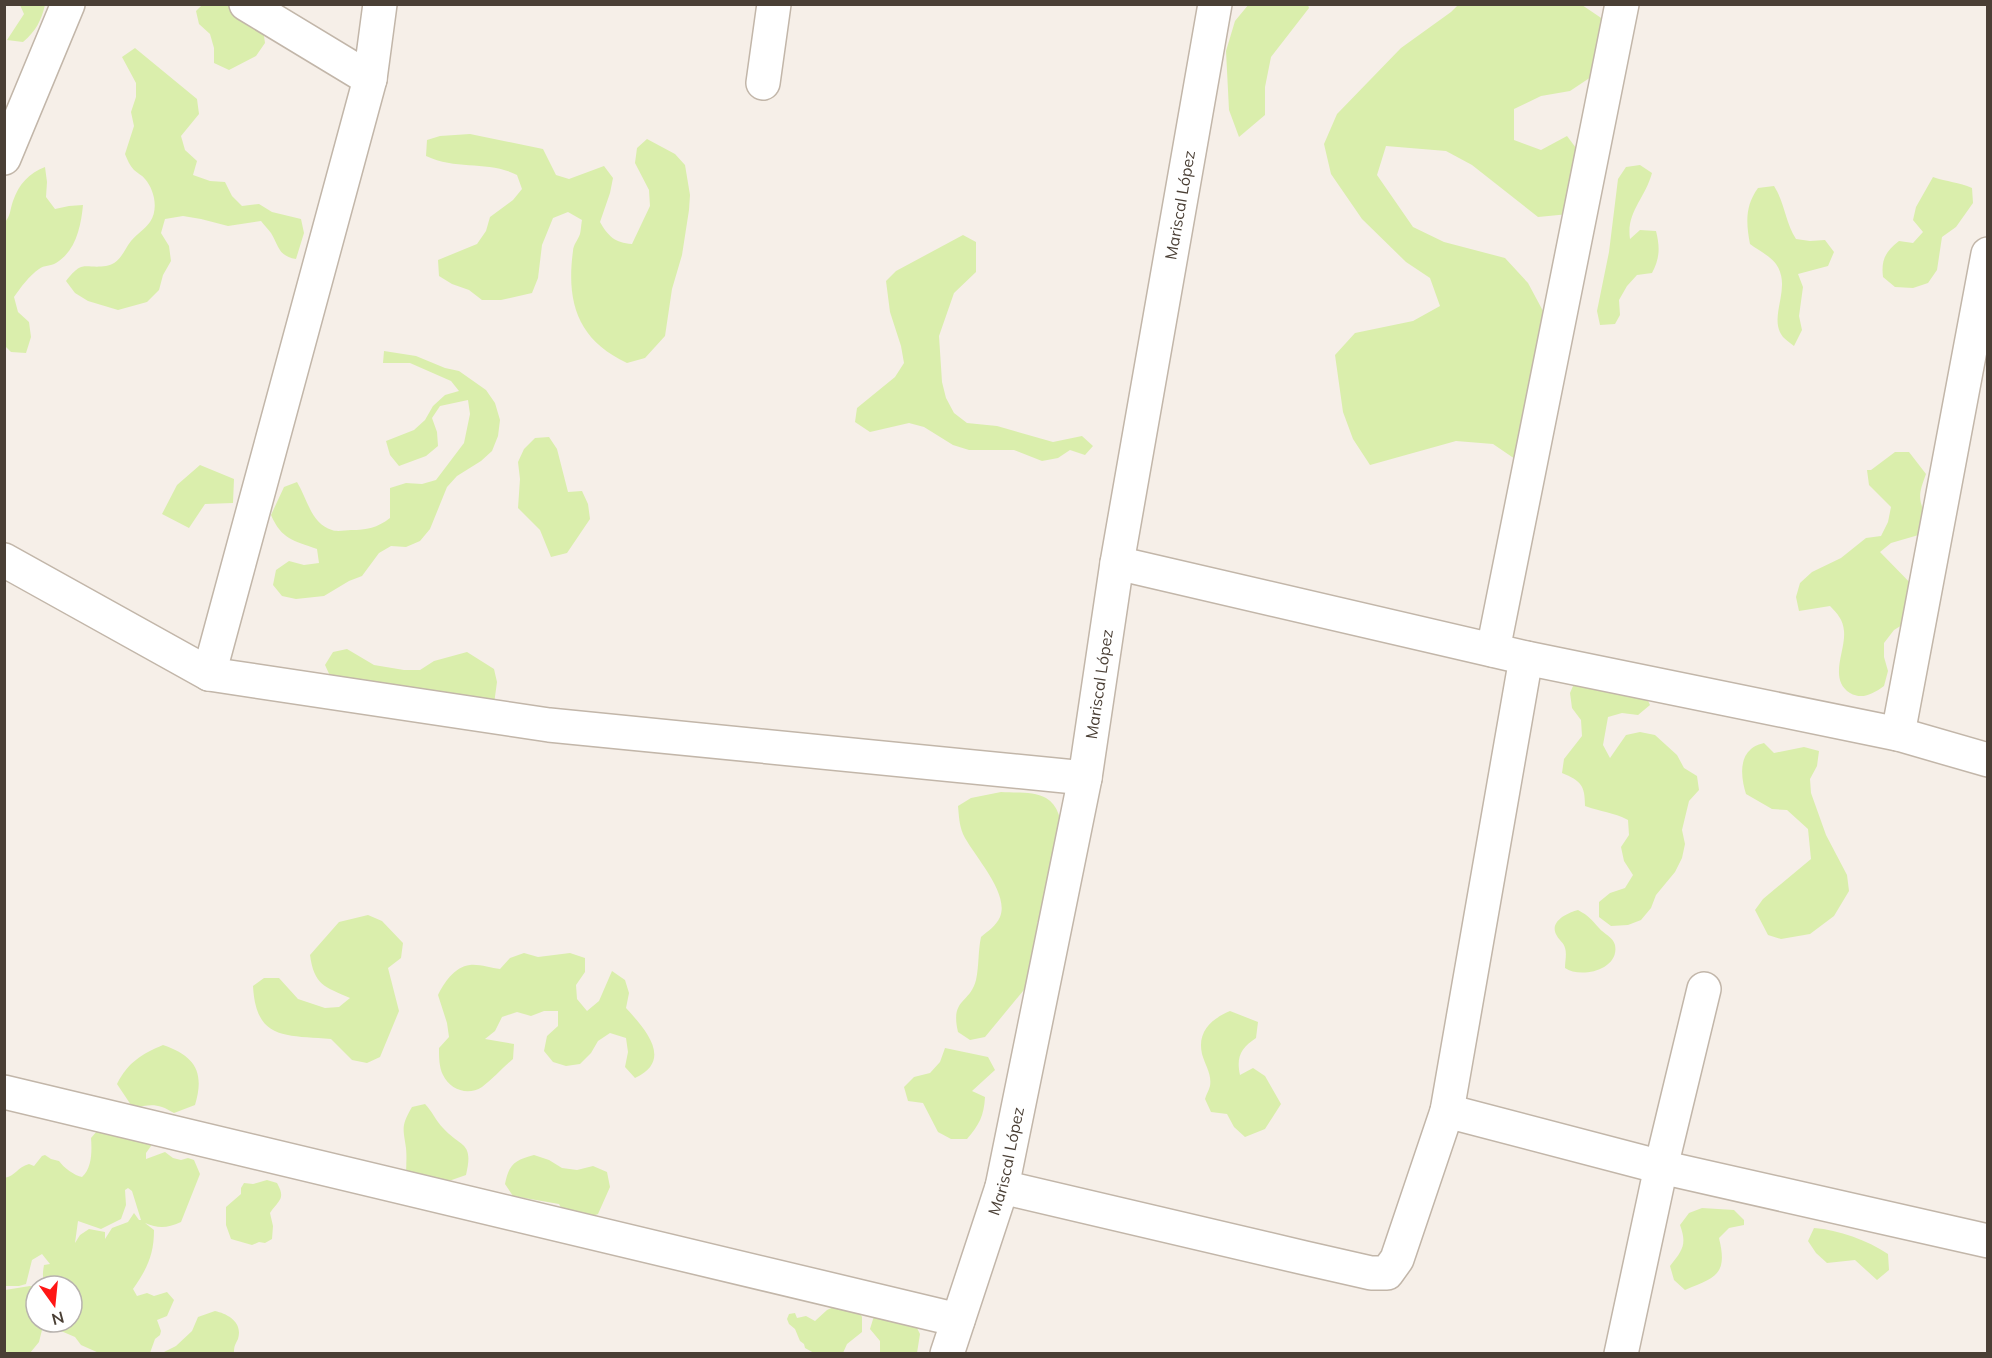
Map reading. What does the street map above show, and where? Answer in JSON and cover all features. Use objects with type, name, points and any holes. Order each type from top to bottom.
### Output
[{"type":"street","points":[[4,158],[68,4]]},
{"type":"street","points":[[246,4],[370,79]]},
{"type":"street","points":[[209,674],[370,79],[380,4]]},
{"type":"street","points":[[763,83],[774,4]]},
{"type":"street","name":"Mariscal López","points":[[947,1353],[1002,1186],[1085,778],[1117,562],[1215,4]]},
{"type":"street","points":[[1493,650],[1622,4]]},
{"type":"street","points":[[1898,734],[1988,254]]},
{"type":"street","points":[[4,560],[209,674],[549,724],[1085,778]]},
{"type":"street","points":[[1117,562],[1526,658],[1898,734],[1988,760]]},
{"type":"street","points":[[1002,1186],[1371,1273],[1387,1272],[1397,1259],[1447,1111],[1526,658]]},
{"type":"street","points":[[1621,1353],[1661,1167],[1704,989]]},
{"type":"street","points":[[4,1092],[958,1320]]},
{"type":"street","points":[[1447,1111],[1661,1167],[1988,1241]]},
{"type":"green space","points":[[1249,4],[1308,5],[1309,8],[1271,57],[1265,87],[1265,115],[1239,137],[1229,110],[1226,51],[1235,21]]},
{"type":"green space","points":[[20,5],[45,5],[42,16],[28,38],[23,42],[7,40],[24,14]]},
{"type":"green space","points":[[202,5],[234,5],[263,29],[265,43],[256,56],[229,70],[214,63],[214,48],[210,34],[199,24],[196,11]]},
{"type":"green space","points":[[1458,5],[1582,5],[1610,24],[1594,75],[1570,91],[1541,96],[1514,109],[1514,140],[1541,150],[1567,136],[1585,160],[1569,214],[1538,217],[1472,165],[1446,151],[1386,146],[1377,175],[1413,227],[1444,242],[1505,258],[1528,283],[1543,311],[1555,348],[1518,461],[1493,444],[1456,441],[1370,465],[1353,439],[1343,412],[1335,355],[1355,333],[1413,321],[1440,306],[1430,278],[1406,262],[1362,219],[1331,174],[1324,144],[1337,114],[1401,48]]},
{"type":"green space","points":[[135,48],[197,99],[199,114],[181,136],[185,150],[197,161],[193,175],[210,181],[225,182],[232,196],[242,206],[259,204],[272,212],[301,219],[304,233],[296,259],[282,253],[261,221],[228,226],[183,216],[165,219],[161,233],[169,246],[171,261],[163,275],[159,290],[147,302],[118,310],[88,301],[75,293],[66,281],[76,270],[84,266],[99,267],[115,262],[153,217],[155,205],[151,188],[133,168],[125,154],[134,126],[131,112],[136,97],[136,83],[122,57]]},
{"type":"green space","points":[[470,134],[543,149],[556,175],[569,179],[604,166],[613,178],[600,222],[613,238],[632,244],[650,206],[649,190],[635,163],[637,148],[647,139],[675,154],[685,165],[690,195],[682,255],[672,289],[665,336],[645,358],[627,363],[610,354],[597,343],[579,318],[574,303],[571,270],[573,249],[580,234],[582,220],[568,212],[553,218],[542,245],[538,278],[532,293],[501,300],[482,300],[469,290],[439,276],[438,260],[477,244],[486,231],[490,217],[513,200],[522,189],[517,175],[506,170],[438,161],[426,156],[427,140],[440,136]]},
{"type":"green space","points":[[1640,165],[1652,173],[1633,213],[1630,239],[1640,230],[1656,231],[1658,257],[1652,273],[1637,275],[1627,286],[1619,300],[1620,315],[1615,324],[1600,325],[1597,311],[1609,252],[1618,179],[1626,167]]},
{"type":"green space","points":[[45,167],[46,197],[55,209],[83,205],[81,221],[73,245],[63,258],[35,272],[14,297],[18,312],[29,322],[31,337],[26,353],[11,352],[5,346],[5,222],[15,195],[22,184],[34,172]]},
{"type":"green space","points":[[1933,177],[1972,188],[1973,203],[1956,227],[1942,237],[1937,270],[1928,283],[1913,288],[1895,287],[1883,277],[1883,261],[1890,249],[1899,241],[1913,243],[1923,232],[1913,220],[1916,207]]},
{"type":"green space","points":[[1774,186],[1796,239],[1825,240],[1834,252],[1828,266],[1798,274],[1803,287],[1799,316],[1802,330],[1794,346],[1783,337],[1779,329],[1781,273],[1773,261],[1750,244],[1748,229],[1749,208],[1758,188]]},
{"type":"green space","points":[[963,235],[976,242],[976,272],[954,293],[939,336],[942,382],[946,398],[954,413],[967,423],[997,426],[1053,442],[1082,436],[1093,446],[1085,455],[1070,450],[1058,458],[1042,461],[1014,450],[969,450],[953,445],[924,427],[909,423],[870,432],[855,422],[857,408],[895,377],[904,363],[890,312],[886,281],[896,271]]},
{"type":"green space","points":[[384,351],[416,356],[459,371],[486,390],[495,403],[500,420],[498,436],[492,451],[457,476],[447,487],[430,529],[420,541],[406,547],[391,546],[379,553],[362,576],[324,596],[296,599],[282,596],[273,585],[276,570],[289,561],[304,565],[319,563],[317,549],[289,538],[279,530],[271,515],[284,487],[297,482],[310,510],[325,527],[336,531],[372,528],[390,518],[390,488],[406,483],[422,484],[436,480],[464,443],[470,414],[468,400],[440,406],[432,418],[437,432],[438,446],[426,456],[399,466],[390,455],[386,441],[414,430],[445,395],[459,391],[451,381],[410,363],[383,363]]},
{"type":"green space","points":[[549,437],[557,449],[568,492],[582,491],[588,504],[590,519],[567,553],[551,557],[540,530],[518,508],[520,479],[518,462],[524,449],[535,438]]},
{"type":"green space","points":[[1895,452],[1909,452],[1926,474],[1920,496],[1927,517],[1922,534],[1891,543],[1880,552],[1920,593],[1907,622],[1894,630],[1884,643],[1884,657],[1888,671],[1884,686],[1872,694],[1859,696],[1850,693],[1840,680],[1844,631],[1840,617],[1830,606],[1799,611],[1796,597],[1800,583],[1812,572],[1841,558],[1866,538],[1881,536],[1888,522],[1891,507],[1869,485],[1867,470],[1871,470]]},
{"type":"green space","points":[[200,465],[234,479],[233,503],[205,504],[189,528],[162,514],[177,485]]},
{"type":"green space","points":[[347,649],[374,665],[404,670],[420,670],[434,661],[467,652],[494,669],[497,682],[494,704],[450,694],[331,678],[325,665],[333,652]]},
{"type":"green space","points":[[1576,679],[1644,692],[1650,705],[1638,715],[1622,713],[1608,717],[1603,745],[1610,758],[1626,735],[1640,732],[1655,735],[1677,755],[1684,768],[1697,776],[1699,790],[1689,801],[1682,830],[1685,844],[1682,858],[1675,872],[1656,895],[1651,908],[1641,920],[1628,925],[1611,926],[1599,917],[1599,902],[1610,893],[1625,888],[1633,875],[1624,861],[1621,847],[1629,835],[1628,820],[1585,806],[1581,785],[1562,773],[1564,759],[1582,736],[1581,720],[1572,708],[1570,693]]},
{"type":"green space","points":[[1764,743],[1774,753],[1804,747],[1819,751],[1817,766],[1810,779],[1811,793],[1826,835],[1847,875],[1849,891],[1834,916],[1810,934],[1781,939],[1768,935],[1755,910],[1763,899],[1811,859],[1808,829],[1787,810],[1772,809],[1746,794],[1742,777],[1744,759],[1752,748]]},
{"type":"green space","points":[[1001,792],[1036,794],[1046,798],[1054,806],[1062,829],[1061,857],[1053,894],[1037,923],[1043,952],[1028,985],[985,1037],[970,1040],[958,1032],[957,1013],[976,980],[981,937],[996,923],[1002,907],[1000,897],[989,874],[963,834],[958,806],[971,798]]},
{"type":"green space","points":[[1578,910],[1590,918],[1615,945],[1615,954],[1611,961],[1598,970],[1580,973],[1565,968],[1566,950],[1557,936],[1555,926],[1564,916]]},
{"type":"green space","points":[[368,915],[382,921],[403,943],[401,958],[388,968],[399,1011],[380,1057],[367,1063],[352,1060],[331,1039],[287,1035],[267,1026],[260,1017],[255,1004],[253,986],[264,978],[279,978],[298,999],[325,1008],[339,1007],[350,998],[322,984],[314,973],[310,955],[339,922]]},
{"type":"green space","points":[[524,953],[538,957],[570,953],[585,958],[585,972],[576,985],[577,999],[587,1011],[599,1001],[612,971],[625,980],[629,993],[626,1008],[641,1025],[652,1044],[653,1062],[647,1071],[635,1078],[625,1067],[628,1052],[626,1038],[610,1033],[598,1041],[591,1053],[580,1064],[566,1066],[553,1062],[544,1051],[547,1036],[558,1026],[558,1011],[544,1011],[531,1016],[517,1012],[502,1017],[495,1031],[485,1039],[514,1044],[513,1059],[477,1090],[460,1090],[450,1084],[443,1075],[439,1062],[439,1048],[449,1037],[438,995],[440,990],[450,976],[464,966],[477,965],[500,969],[510,958]]},
{"type":"green space","points":[[1230,1011],[1258,1022],[1256,1038],[1247,1045],[1239,1058],[1240,1075],[1253,1068],[1265,1076],[1281,1104],[1265,1129],[1245,1137],[1234,1127],[1227,1114],[1211,1112],[1205,1099],[1210,1082],[1202,1054],[1202,1039],[1211,1022]]},
{"type":"green space","points":[[163,1045],[183,1054],[195,1067],[199,1083],[195,1105],[174,1113],[154,1105],[133,1108],[117,1084],[136,1060]]},
{"type":"green space","points":[[945,1048],[988,1057],[995,1070],[972,1091],[985,1097],[980,1120],[967,1139],[951,1139],[938,1132],[923,1103],[908,1101],[904,1087],[914,1077],[930,1073],[940,1062]]},
{"type":"green space","points":[[425,1104],[449,1134],[467,1150],[466,1175],[446,1182],[406,1178],[404,1123],[412,1107]]},
{"type":"green space","points":[[97,1131],[150,1141],[151,1146],[146,1153],[146,1159],[165,1152],[173,1158],[181,1160],[188,1158],[194,1160],[200,1174],[181,1222],[163,1227],[145,1223],[154,1230],[153,1247],[146,1268],[133,1289],[137,1296],[147,1293],[154,1296],[167,1292],[174,1300],[167,1316],[157,1320],[161,1331],[150,1353],[99,1353],[81,1345],[75,1337],[68,1334],[84,1334],[84,1274],[43,1274],[44,1265],[50,1264],[42,1254],[32,1260],[28,1274],[24,1274],[24,1285],[5,1286],[4,1178],[25,1165],[34,1166],[45,1155],[59,1161],[69,1171],[82,1177],[90,1164],[91,1138]],"holes":[[[128,1188],[132,1191],[141,1220],[134,1213],[128,1222],[112,1228],[105,1239],[105,1232],[89,1229],[80,1235],[75,1243],[78,1221],[101,1229],[121,1219],[126,1205],[125,1190]]]},
{"type":"green space","points":[[534,1155],[562,1168],[577,1170],[593,1166],[607,1172],[610,1187],[598,1214],[580,1221],[566,1217],[559,1204],[513,1196],[505,1184],[511,1167],[518,1161]]},
{"type":"green space","points":[[267,1180],[277,1183],[281,1193],[280,1199],[270,1213],[273,1226],[272,1239],[265,1243],[259,1242],[252,1245],[231,1239],[226,1225],[226,1207],[241,1194],[244,1183],[253,1184]]},
{"type":"green space","points":[[1702,1208],[1734,1210],[1744,1220],[1744,1225],[1729,1228],[1719,1238],[1722,1260],[1717,1273],[1705,1282],[1685,1290],[1674,1280],[1670,1266],[1682,1247],[1683,1237],[1680,1225],[1689,1213]]},
{"type":"green space","points":[[1814,1228],[1843,1233],[1880,1249],[1888,1254],[1889,1270],[1877,1280],[1855,1260],[1827,1263],[1808,1241]]},
{"type":"green space","points":[[24,1287],[24,1334],[41,1334],[39,1342],[30,1353],[5,1353],[5,1290]]},
{"type":"green space","points":[[838,1305],[858,1309],[862,1317],[862,1332],[847,1344],[843,1353],[814,1353],[805,1348],[795,1329],[789,1324],[787,1319],[789,1314],[795,1313],[797,1318],[806,1316],[815,1321],[827,1310]]},
{"type":"green space","points":[[215,1311],[225,1314],[236,1323],[239,1333],[234,1353],[162,1353],[176,1346],[192,1331],[198,1317]]},
{"type":"green space","points":[[874,1316],[916,1326],[920,1334],[917,1353],[880,1353],[880,1341],[870,1329]]}]
